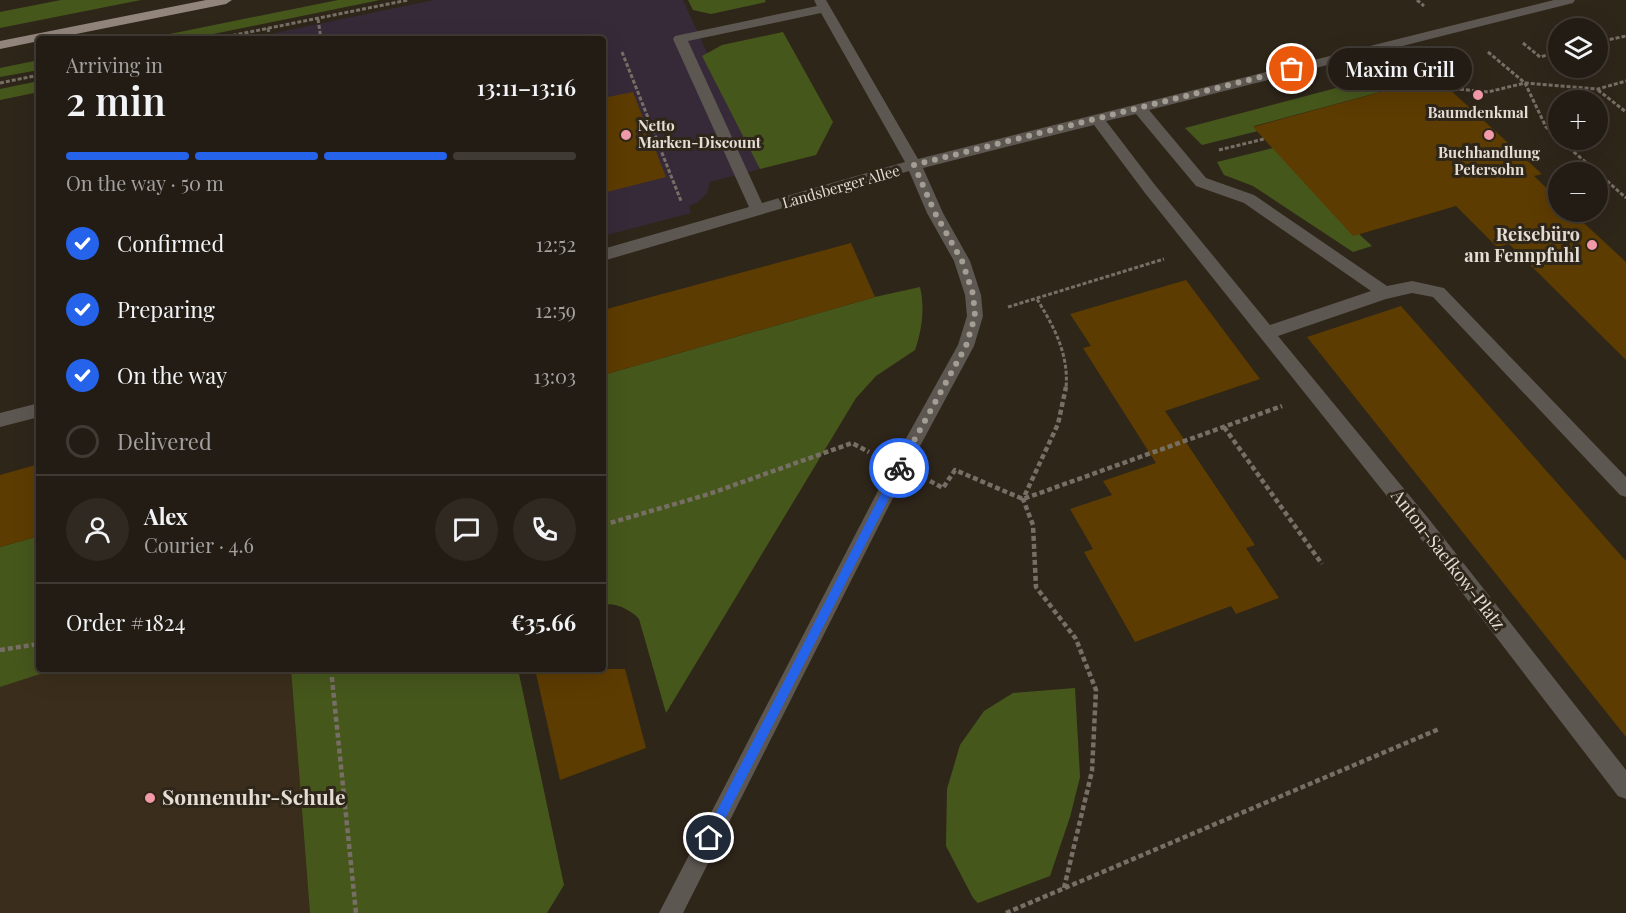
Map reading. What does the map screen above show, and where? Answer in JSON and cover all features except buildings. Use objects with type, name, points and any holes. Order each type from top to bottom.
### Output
[{"type":"main road","points":[[45,36],[226,0]]},
{"type":"main road","points":[[0,45],[36,38]]},
{"type":"street","name":"Landsberger Allee","points":[[606,254],[914,165],[1569,0]]},
{"type":"street","points":[[671,913],[900,466],[966,346],[975,316],[973,294],[962,261],[935,213],[914,165],[822,4],[680,39],[758,210]]},
{"type":"street","points":[[1140,109],[1201,182],[1249,199],[1385,293]]},
{"type":"street","name":"Anton-Saefkow-Platz","points":[[1097,119],[1421,524],[1626,788]]},
{"type":"street","points":[[1267,333],[1385,293],[1412,287],[1438,292],[1626,489]]},
{"type":"street","points":[[0,420],[36,411]]},
{"type":"path","points":[[229,36],[408,0]]},
{"type":"path","points":[[318,19],[321,36]]},
{"type":"path","points":[[268,28],[269,36]]},
{"type":"path","points":[[1608,40],[1626,36]]},
{"type":"path","points":[[622,52],[693,229]]},
{"type":"path","points":[[1540,57],[1548,55]]},
{"type":"path","points":[[1498,60],[1525,83],[1548,128]]},
{"type":"path","points":[[0,83],[36,76]]},
{"type":"path","points":[[1448,88],[1488,93],[1525,83],[1598,89],[1626,81]]},
{"type":"path","points":[[1598,89],[1626,112]]},
{"type":"path","points":[[1209,153],[1264,139]]},
{"type":"path","points":[[1571,150],[1585,162]]},
{"type":"path","points":[[1608,182],[1626,198]]},
{"type":"path","points":[[975,316],[1037,299],[1198,248]]},
{"type":"path","points":[[1037,299],[1050,317],[1063,350],[1068,385],[1061,423],[1023,499],[1033,525],[1036,587],[1076,639],[1096,690],[1092,771],[1064,888]]},
{"type":"path","points":[[606,524],[709,494],[852,443],[943,488],[955,470],[1023,499],[1316,394]]},
{"type":"path","points":[[1224,427],[1322,564]]},
{"type":"path","points":[[0,650],[36,644]]},
{"type":"path","points":[[331,672],[356,913]]},
{"type":"path","points":[[1006,913],[1438,729]]},
{"type":"shaded area","points":[[434,0],[683,0],[760,169],[710,182],[707,193],[698,202],[689,206],[691,213],[606,235],[606,36],[275,36],[275,33]]},
{"type":"shaded area","name":"Sonnenuhr-Schule","points":[[47,672],[291,672],[310,913],[0,913],[0,687]]},
{"type":"green space","points":[[61,0],[141,0],[0,28],[0,12]]},
{"type":"green space","points":[[338,0],[380,0],[204,36],[160,36]]},
{"type":"green space","points":[[688,0],[765,0],[766,2],[711,14],[693,10]]},
{"type":"green space","points":[[783,32],[833,122],[816,155],[760,169],[702,56],[722,45]]},
{"type":"green space","points":[[36,61],[36,71],[0,77],[0,68]]},
{"type":"green space","points":[[1423,65],[1436,77],[1254,126],[1258,131],[1202,145],[1185,128]]},
{"type":"green space","points":[[36,82],[36,93],[0,100],[0,89]]},
{"type":"green space","points":[[1273,148],[1372,246],[1353,252],[1253,186],[1224,175],[1217,162]]},
{"type":"green space","points":[[920,287],[922,319],[915,350],[876,376],[856,398],[666,713],[639,619],[622,608],[606,604],[606,374],[875,297]]},
{"type":"green space","points":[[36,537],[36,672],[47,672],[0,687],[0,547]]},
{"type":"green space","points":[[291,672],[519,672],[564,885],[547,913],[310,913]]},
{"type":"green space","points":[[1075,688],[1080,777],[1070,817],[1050,876],[978,903],[973,898],[946,846],[947,789],[960,745],[984,711],[1013,693]]},
{"type":"way so far","points":[[899,468],[966,346],[975,316],[973,294],[962,261],[935,213],[914,165],[1292,69]]},
{"type":"place","name":"Maxim Grill","points":[[1292,69]]},
{"type":"place","name":"Baumdenkmal","points":[[1478,95]]},
{"type":"place","name":"Netto Marken-Discount","points":[[626,135]]},
{"type":"place","name":"Buchhandlung Petersohn","points":[[1489,135]]},
{"type":"place","name":"Reisebüro am Fennpfuhl","points":[[1592,245]]},
{"type":"place","name":"Sonnenuhr-Schule","points":[[150,798]]},
{"type":"route","points":[[709,838],[899,468]]}]
